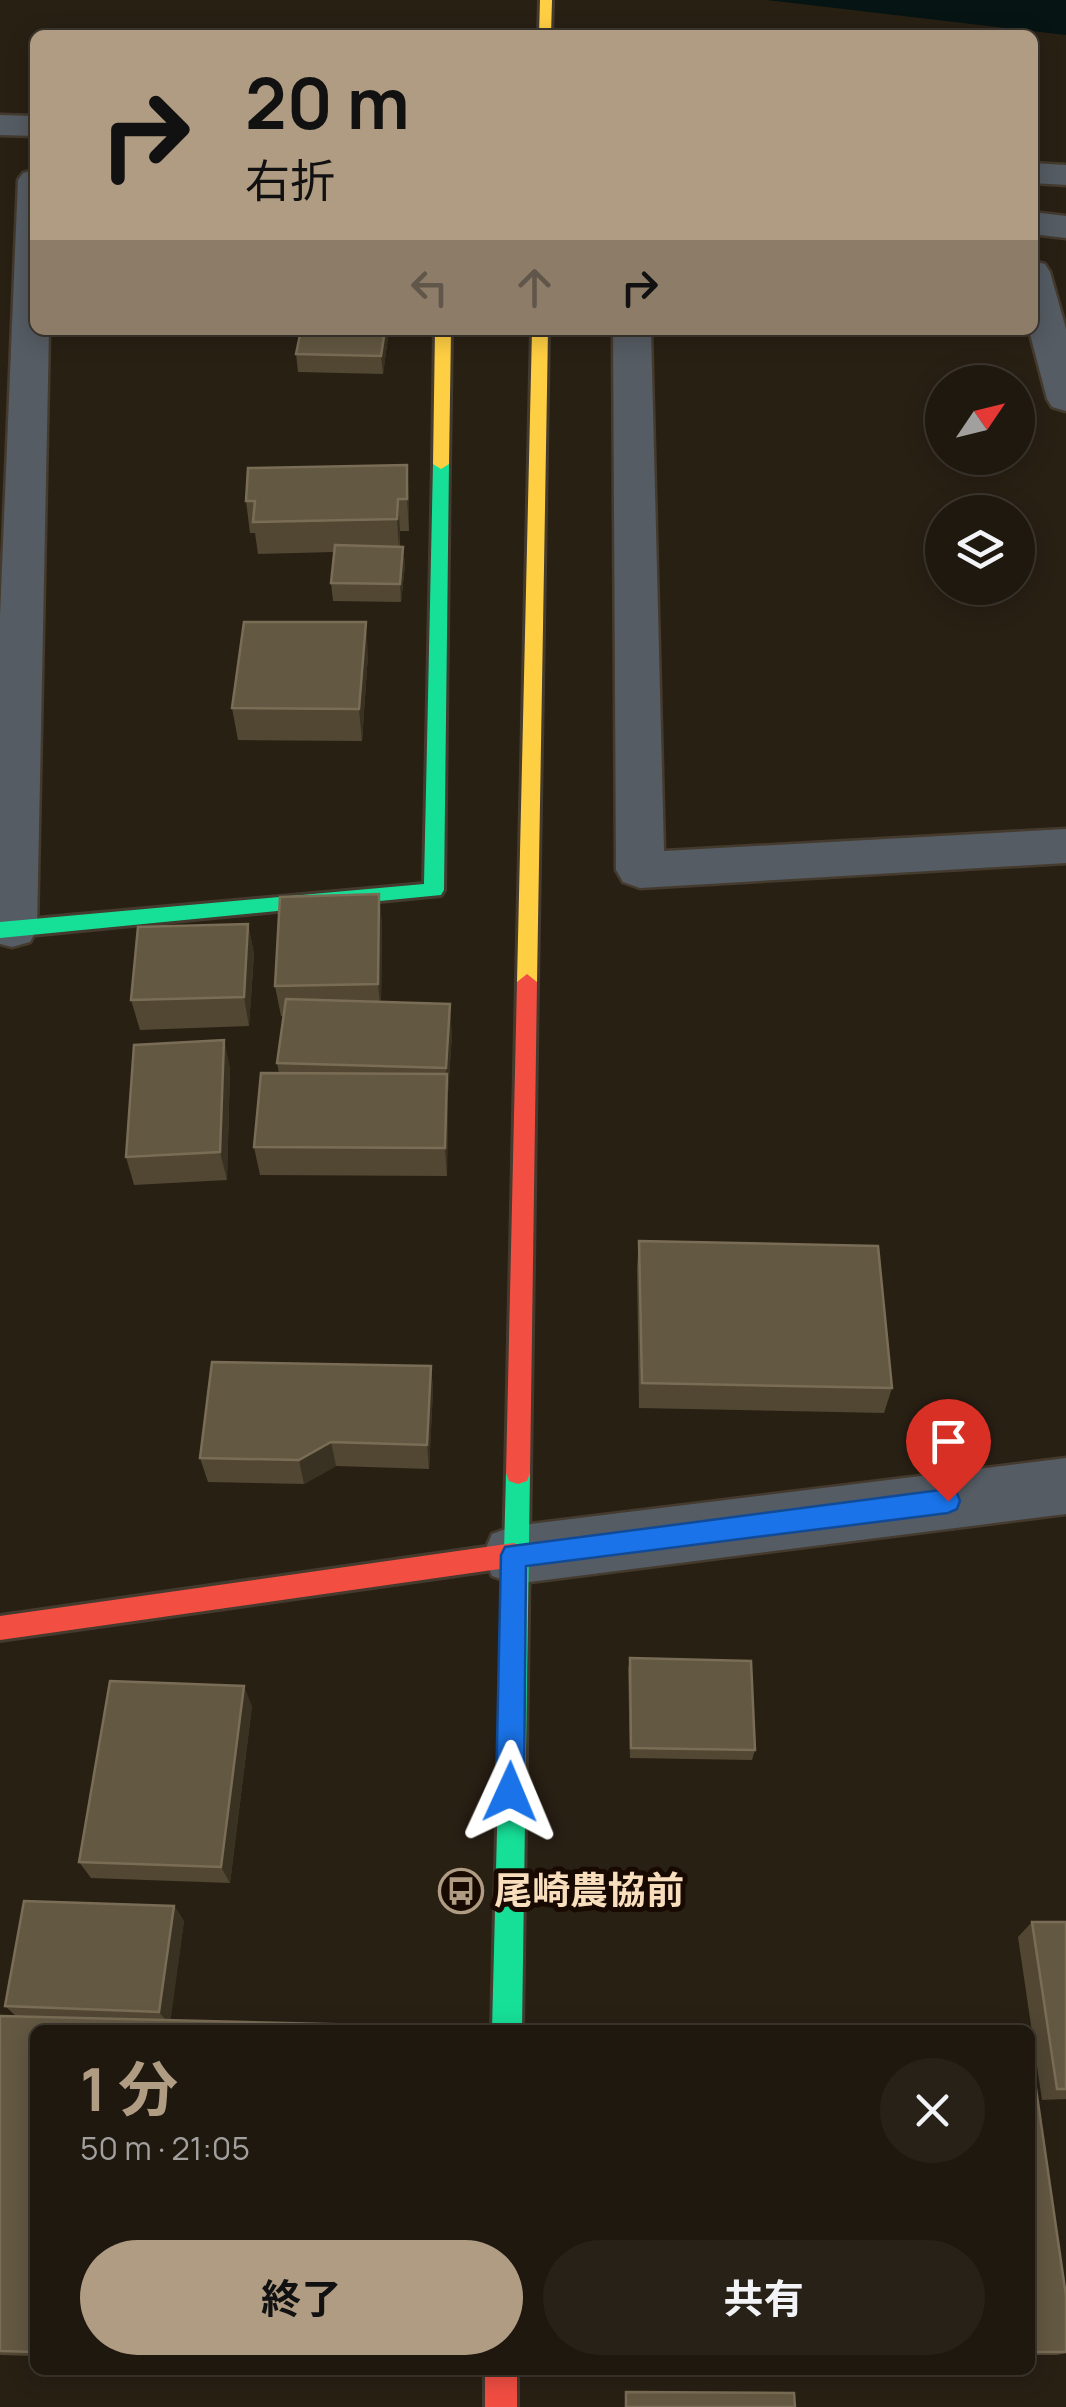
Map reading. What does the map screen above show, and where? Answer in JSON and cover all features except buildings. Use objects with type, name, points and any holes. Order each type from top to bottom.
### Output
[{"type":"street","points":[[545,30],[546,0]]},
{"type":"street","points":[[0,125],[30,126]]},
{"type":"street","points":[[1038,173],[1066,175]]},
{"type":"street","points":[[0,181],[30,180]]},
{"type":"street","points":[[1038,225],[1066,227]]},
{"type":"street","points":[[1038,294],[1066,399]]},
{"type":"street","points":[[30,309],[6,929],[434,890],[442,335]]},
{"type":"street","points":[[506,2025],[540,335]]},
{"type":"street","points":[[632,335],[640,870],[1066,846]]},
{"type":"street","points":[[0,1628],[514,1555],[1066,1486]]},
{"type":"street","points":[[501,2375],[501,2407]]},
{"type":"shaded area","points":[[767,0],[1066,0],[1066,35]]},
{"type":"traffic: fast","points":[[0,930],[434,890],[441,464]]},
{"type":"traffic: fast","points":[[507,2025],[518,1473]]},
{"type":"traffic: slow","points":[[545,30],[546,0]]},
{"type":"traffic: slow","points":[[441,464],[443,335]]},
{"type":"traffic: slow","points":[[527,982],[540,335]]},
{"type":"traffic: jam","points":[[518,1473],[527,982]]},
{"type":"traffic: jam","points":[[0,1628],[514,1555]]},
{"type":"traffic: jam","points":[[501,2375],[501,2407]]},
{"type":"place","name":"尾崎農協前","points":[[461,1891]]},
{"type":"route","points":[[510,1792],[514,1555],[948,1501]]}]
